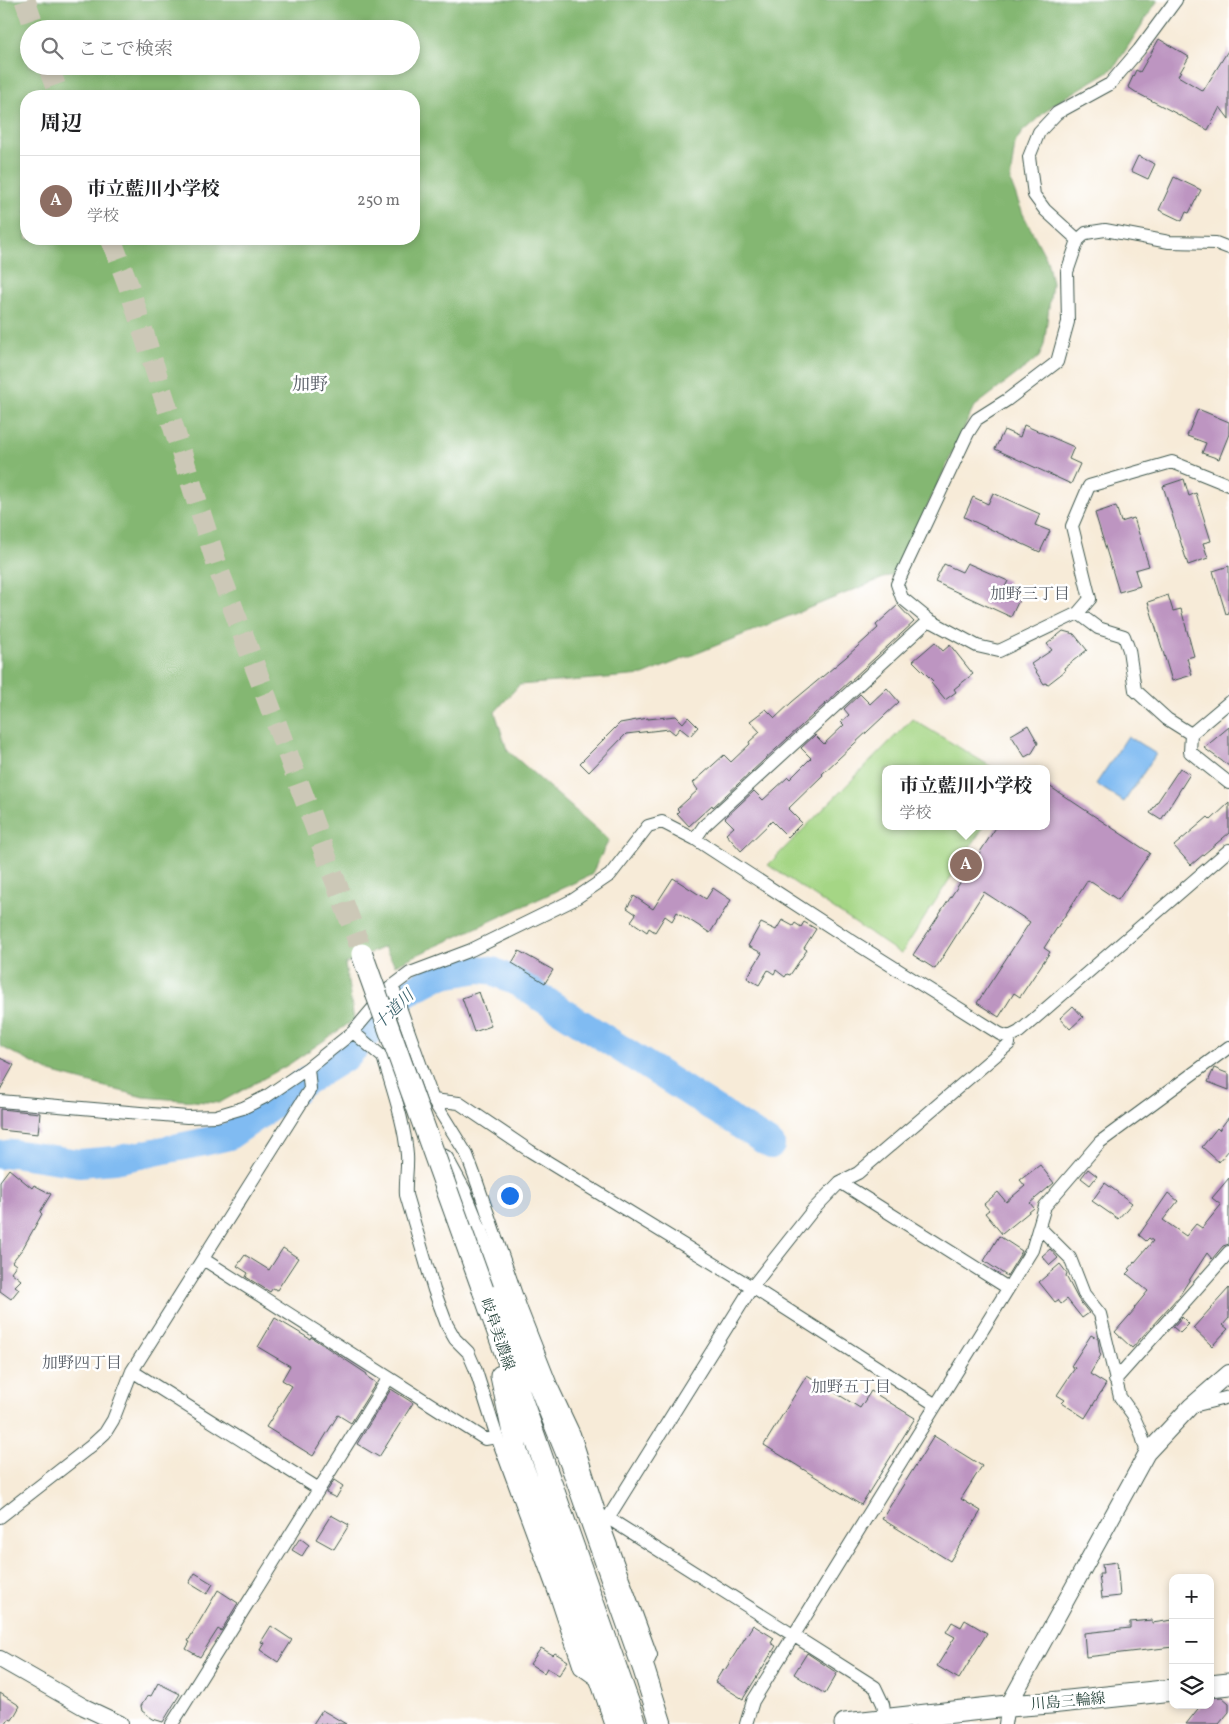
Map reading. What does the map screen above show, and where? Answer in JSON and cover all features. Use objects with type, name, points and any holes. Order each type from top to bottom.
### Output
[{"type":"main road","name":"岐阜美濃線","points":[[361,949],[636,1724]]},
{"type":"main road","points":[[422,1120],[460,1191],[571,1464],[644,1670],[661,1724]]},
{"type":"main road","points":[[483,1290],[517,1452],[570,1593],[616,1724]]},
{"type":"main road","points":[[1214,1686],[1229,1684]]},
{"type":"main road","name":"川島三輪線","points":[[845,1724],[886,1720],[1006,1715],[1050,1703],[1169,1690]]},
{"type":"street","points":[[1078,240],[1045,210],[1034,195],[1029,158],[1039,132],[1057,113],[1110,84],[1140,50],[1176,0]]},
{"type":"street","points":[[1229,248],[1216,243],[1169,242],[1105,230],[1086,233],[1078,240],[1067,272],[1068,322],[1057,362],[1007,400],[977,419],[968,433],[897,584],[902,598],[929,620],[977,646],[999,651],[1078,613],[1090,599],[1072,526],[1089,486],[1172,462],[1229,485]]},
{"type":"street","points":[[1078,613],[1098,628],[1124,636],[1129,650],[1135,690],[1167,719],[1190,734]]},
{"type":"street","points":[[695,839],[704,826],[929,620]]},
{"type":"street","points":[[1190,734],[1229,702]]},
{"type":"street","points":[[1190,734],[1190,752],[1229,783]]},
{"type":"street","points":[[0,1101],[188,1117],[216,1116],[243,1108],[309,1074],[358,1037],[390,988],[410,973],[471,950],[573,900],[610,875],[648,826],[662,822],[695,839],[1000,1034],[1009,1036],[1020,1032],[1229,850]]},
{"type":"street","points":[[390,988],[395,993],[433,1100],[466,1155],[474,1174],[521,1309],[551,1385],[574,1434],[651,1655],[644,1670]]},
{"type":"street","points":[[605,1520],[752,1287],[813,1210],[840,1182],[858,1173],[1009,1044],[1009,1036]]},
{"type":"street","points":[[358,1037],[384,1060],[429,1087]]},
{"type":"street","points":[[746,1724],[753,1701],[793,1634],[1032,1250],[1045,1206],[1100,1142],[1229,1047]]},
{"type":"street","points":[[384,1060],[400,1118],[407,1156],[406,1194],[434,1290],[451,1332],[468,1352],[580,1668],[601,1683]]},
{"type":"street","points":[[0,1517],[105,1433],[113,1420],[132,1371],[310,1089],[309,1074]]},
{"type":"street","points":[[433,1100],[459,1103],[530,1151],[752,1287],[936,1405]]},
{"type":"street","points":[[840,1182],[1008,1288]]},
{"type":"street","points":[[1038,1228],[1070,1258],[1084,1294],[1100,1314],[1114,1380],[1120,1396],[1133,1415],[1147,1453]]},
{"type":"street","points":[[1114,1380],[1229,1252]]},
{"type":"street","points":[[203,1259],[485,1439],[497,1437]]},
{"type":"street","points":[[132,1371],[319,1489]]},
{"type":"street","points":[[1006,1715],[1147,1453],[1191,1406],[1229,1373]]},
{"type":"street","points":[[172,1724],[388,1378]]},
{"type":"street","points":[[1191,1406],[1229,1397]]},
{"type":"street","points":[[605,1520],[793,1634],[875,1687],[886,1720]]},
{"type":"street","points":[[0,1659],[84,1707],[120,1724]]},
{"type":"green space","points":[[0,0],[1158,0],[1114,68],[1053,105],[1022,132],[1015,143],[1010,180],[1023,214],[1047,260],[1052,283],[1044,345],[1039,357],[974,407],[896,573],[643,675],[519,685],[495,712],[507,750],[609,840],[591,875],[395,965],[384,947],[345,964],[354,1020],[288,1065],[219,1103],[143,1097],[50,1072],[0,1046]]},
{"type":"green space","points":[[912,719],[988,765],[882,765],[882,830],[981,830],[901,954],[768,865]]},
{"type":"water","points":[[1128,736],[1156,754],[1124,802],[1096,784]]},
{"type":"building","points":[[1159,39],[1189,57],[1178,76],[1203,91],[1229,49],[1229,119],[1220,107],[1208,130],[1128,87],[1136,70],[1140,72]]},
{"type":"building","points":[[1138,156],[1155,164],[1148,179],[1131,171]]},
{"type":"building","points":[[1174,177],[1201,190],[1189,213],[1186,212],[1182,221],[1159,210]]},
{"type":"building","points":[[1198,409],[1229,422],[1229,434],[1219,459],[1202,453],[1206,443],[1187,436]]},
{"type":"building","points":[[1024,425],[1074,447],[1069,459],[1080,464],[1071,484],[995,449],[1004,430],[1020,437]]},
{"type":"building","points":[[1184,479],[1189,496],[1196,493],[1211,541],[1203,543],[1208,558],[1188,565],[1163,486]]},
{"type":"building","points":[[993,493],[1040,514],[1035,525],[1050,531],[1040,552],[964,517],[973,497],[988,504]]},
{"type":"building","points":[[1116,506],[1121,522],[1134,518],[1149,566],[1135,570],[1140,586],[1119,592],[1095,513]]},
{"type":"building","points":[[967,563],[1008,581],[1003,591],[1020,598],[1011,617],[935,582],[944,564],[962,572]]},
{"type":"building","points":[[1229,566],[1229,613],[1226,614],[1213,571]]},
{"type":"building","points":[[1168,595],[1173,611],[1181,609],[1194,656],[1187,658],[1192,675],[1172,681],[1148,602]]},
{"type":"building","points":[[898,605],[914,622],[713,807],[712,805],[689,826],[677,813],[679,811],[677,809],[698,790],[693,783],[724,755],[731,762],[760,732],[750,721],[766,709],[775,718],[878,628],[876,625]]},
{"type":"building","points":[[1063,631],[1074,634],[1087,650],[1064,668],[1065,671],[1047,685],[1046,683],[1044,684],[1031,664],[1052,650],[1047,644]]},
{"type":"building","points":[[935,642],[943,651],[950,645],[973,674],[954,689],[956,692],[945,700],[931,683],[933,681],[913,661]]},
{"type":"building","points":[[887,688],[899,702],[822,774],[788,809],[802,823],[788,837],[772,821],[741,851],[726,834],[734,827],[725,818],[754,791],[763,800],[788,777],[790,779],[811,758],[801,748],[815,735],[824,744],[844,725],[841,722],[849,715],[844,709],[860,694],[870,704]]},
{"type":"building","points":[[676,716],[683,723],[688,717],[698,727],[690,736],[680,728],[675,734],[669,729],[626,734],[589,772],[580,763],[620,723]]},
{"type":"building","points":[[1028,725],[1038,743],[1032,753],[1025,757],[1011,735]]},
{"type":"building","points":[[1229,727],[1229,766],[1204,748]]},
{"type":"building","points":[[1180,768],[1190,774],[1161,820],[1150,813]]},
{"type":"building","points":[[1050,787],[1150,853],[1118,900],[1088,880],[1044,948],[1050,952],[1020,997],[1014,993],[999,1017],[977,1003],[1030,922],[984,892],[935,969],[913,955],[994,830],[1050,830]]},
{"type":"building","points":[[1229,803],[1229,833],[1191,865],[1174,846],[1208,817],[1211,820]]},
{"type":"building","points":[[673,878],[706,899],[713,888],[731,900],[710,933],[677,912],[672,921],[665,916],[655,932],[649,928],[647,932],[631,921],[636,914],[627,908],[634,896],[653,909]]},
{"type":"building","points":[[782,920],[793,926],[795,923],[801,927],[804,922],[816,929],[804,948],[807,950],[790,975],[787,974],[785,977],[776,970],[774,974],[768,970],[759,985],[747,978],[762,953],[748,946],[761,923],[776,930]]},
{"type":"building","points":[[519,951],[553,970],[545,983],[512,963]]},
{"type":"building","points":[[479,992],[491,1026],[474,1032],[462,998]]},
{"type":"building","points":[[1073,1006],[1083,1017],[1070,1029],[1060,1018]]},
{"type":"building","points":[[0,1058],[14,1065],[0,1090]]},
{"type":"building","points":[[1214,1068],[1229,1074],[1229,1090],[1208,1082]]},
{"type":"building","points":[[0,1109],[40,1113],[38,1134],[0,1130]]},
{"type":"building","points":[[1229,1117],[1229,1150],[1219,1162],[1202,1147],[1217,1128],[1219,1130]]},
{"type":"building","points":[[1040,1165],[1054,1183],[1030,1203],[1034,1208],[1002,1234],[985,1213],[989,1210],[984,1204],[998,1192],[1006,1202],[1025,1186],[1020,1180]]},
{"type":"building","points":[[9,1169],[32,1188],[34,1185],[51,1194],[23,1248],[12,1262],[16,1265],[11,1272],[21,1280],[15,1286],[19,1289],[11,1299],[0,1291],[0,1181]]},
{"type":"building","points":[[1088,1169],[1097,1176],[1090,1185],[1081,1178]]},
{"type":"building","points":[[1229,1178],[1229,1244],[1223,1246],[1212,1259],[1207,1253],[1179,1296],[1132,1348],[1115,1332],[1148,1291],[1127,1274],[1131,1270],[1129,1269],[1153,1241],[1149,1238],[1146,1241],[1139,1235],[1168,1193],[1178,1201],[1163,1220],[1186,1236],[1196,1224],[1202,1228],[1221,1205],[1212,1198]]},
{"type":"building","points":[[1105,1183],[1132,1203],[1118,1219],[1092,1201]]},
{"type":"building","points":[[999,1236],[1022,1251],[1007,1276],[984,1261]]},
{"type":"building","points":[[283,1248],[298,1258],[277,1290],[273,1288],[270,1292],[246,1277],[248,1273],[237,1266],[245,1255],[269,1270]]},
{"type":"building","points":[[1050,1249],[1058,1258],[1050,1265],[1042,1256]]},
{"type":"building","points":[[1060,1264],[1067,1273],[1066,1276],[1078,1299],[1089,1313],[1082,1318],[1067,1299],[1061,1304],[1058,1300],[1055,1302],[1039,1282]]},
{"type":"building","points":[[1229,1288],[1229,1318],[1223,1325],[1228,1329],[1212,1346],[1193,1328]]},
{"type":"building","points":[[1182,1317],[1189,1324],[1180,1333],[1173,1327]]},
{"type":"building","points":[[275,1318],[310,1339],[311,1337],[367,1374],[366,1376],[376,1383],[351,1423],[338,1415],[313,1456],[266,1427],[292,1386],[282,1380],[290,1366],[258,1347]]},
{"type":"building","points":[[1091,1335],[1098,1339],[1101,1355],[1090,1374],[1106,1384],[1085,1418],[1062,1403],[1065,1400],[1057,1395],[1075,1368],[1071,1366]]},
{"type":"building","points":[[807,1375],[860,1408],[871,1391],[915,1418],[861,1505],[764,1445]]},
{"type":"building","points":[[391,1389],[413,1403],[379,1457],[357,1444]]},
{"type":"building","points":[[934,1436],[982,1466],[961,1499],[981,1511],[950,1561],[882,1519]]},
{"type":"building","points":[[334,1480],[343,1486],[336,1498],[326,1493]]},
{"type":"building","points":[[331,1515],[349,1525],[334,1549],[316,1539]]},
{"type":"building","points":[[300,1538],[309,1545],[302,1556],[292,1550]]},
{"type":"building","points":[[1117,1562],[1120,1596],[1102,1598],[1099,1574],[1103,1574],[1102,1564]]},
{"type":"building","points":[[195,1573],[213,1584],[207,1594],[189,1583]]},
{"type":"building","points":[[218,1590],[238,1603],[221,1631],[218,1629],[200,1657],[186,1649],[190,1642],[188,1641]]},
{"type":"building","points":[[965,1620],[987,1633],[959,1679],[937,1666],[955,1637],[946,1632],[952,1622],[961,1627]]},
{"type":"building","points":[[1152,1620],[1152,1623],[1169,1621],[1169,1647],[1086,1657],[1084,1633],[1130,1628],[1130,1622]]},
{"type":"building","points":[[753,1625],[774,1638],[771,1643],[776,1646],[743,1699],[715,1682],[723,1669],[725,1670]]},
{"type":"building","points":[[271,1626],[292,1640],[278,1662],[260,1650],[264,1643],[261,1642]]},
{"type":"building","points":[[541,1648],[553,1655],[555,1653],[568,1661],[559,1675],[547,1668],[544,1673],[530,1664]]},
{"type":"building","points":[[807,1653],[837,1673],[825,1694],[794,1674]]},
{"type":"building","points":[[158,1683],[180,1694],[163,1722],[153,1719],[142,1711],[141,1706],[148,1695],[151,1696]]},
{"type":"building","points":[[0,1693],[20,1706],[12,1720],[9,1719],[6,1724],[0,1724]]},
{"type":"building","points":[[1222,1697],[1229,1703],[1229,1712],[1219,1724],[1186,1724],[1198,1709],[1214,1709],[1214,1698]]},
{"type":"building","points":[[322,1710],[346,1724],[313,1724]]},
{"type":"waterway","name":"十道川","points":[[0,1155],[13,1153],[79,1163],[115,1160],[229,1136],[300,1085],[346,1057],[406,993],[438,976],[479,969],[493,971],[520,984],[771,1145]]},
{"type":"tunnel","points":[[25,0],[32,20]]},
{"type":"tunnel","points":[[51,75],[57,90]]},
{"type":"tunnel","points":[[113,245],[129,287],[218,568],[359,944]]},
{"type":"place","name":"市立藍川小学校","points":[[966,865]]},
{"type":"district","name":"加野","points":[[310,384]]},
{"type":"district","name":"加野三丁目","points":[[1030,593]]},
{"type":"district","name":"加野四丁目","points":[[82,1362]]},
{"type":"district","name":"加野五丁目","points":[[851,1386]]}]
